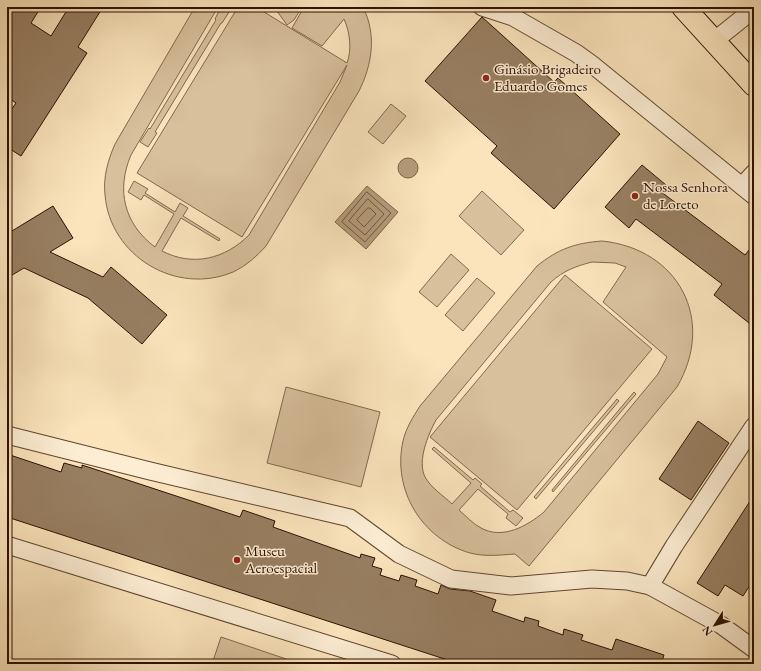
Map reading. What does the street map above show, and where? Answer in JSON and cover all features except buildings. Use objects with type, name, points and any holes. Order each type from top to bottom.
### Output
[{"type":"main road","points":[[683,7],[754,85]]},
{"type":"lane","points":[[482,7],[513,17],[576,53],[748,191],[754,173]]},
{"type":"lane","points":[[714,41],[754,8]]},
{"type":"lane","points":[[650,586],[674,546],[754,426]]},
{"type":"lane","points":[[7,435],[150,471],[350,518],[399,554],[451,579],[511,586],[592,579],[627,581],[650,586],[721,625],[754,649]]},
{"type":"lane","points":[[7,545],[392,664]]},
{"type":"shaded area","points":[[195,7],[218,7],[131,155],[126,168],[124,181],[126,206],[130,217],[144,238],[155,247],[174,214],[144,195],[141,200],[128,192],[134,181],[148,189],[145,193],[175,212],[180,203],[188,208],[183,216],[220,239],[219,241],[181,218],[162,251],[185,259],[208,258],[219,255],[230,250],[249,235],[340,82],[347,65],[242,237],[137,173],[238,7],[256,7],[347,63],[349,58],[350,41],[344,19],[322,46],[292,28],[304,7],[363,7],[370,28],[371,50],[367,71],[359,91],[266,246],[251,260],[233,272],[211,278],[190,279],[169,274],[150,265],[133,252],[119,236],[110,217],[105,195],[105,182],[110,156],[115,144]]},
{"type":"shaded area","points":[[221,7],[231,9],[155,132],[157,133],[148,147],[140,142],[149,128],[150,129],[216,20],[215,19]]},
{"type":"shaded area","points":[[274,7],[302,7],[294,20],[287,25]]},
{"type":"shaded area","points":[[391,104],[406,116],[383,144],[368,132]]},
{"type":"shaded area","points":[[482,191],[524,230],[501,255],[459,216]]},
{"type":"shaded area","points":[[602,241],[629,247],[652,258],[670,273],[683,292],[691,313],[693,337],[688,362],[677,387],[529,566],[515,554],[481,555],[470,553],[453,546],[438,536],[425,524],[414,510],[407,494],[402,477],[401,459],[404,436],[412,418],[420,406],[537,266],[552,255],[567,248],[583,243]],"holes":[[[592,262],[615,263],[626,267],[603,302],[667,357],[658,374],[544,512],[530,522],[514,530],[498,533],[481,528],[459,510],[478,489],[508,514],[506,518],[516,526],[523,518],[513,510],[510,512],[480,486],[482,484],[475,478],[473,480],[434,447],[432,449],[471,483],[452,504],[434,488],[425,477],[422,463],[424,448],[436,420],[551,282],[575,267]]]},
{"type":"shaded area","points":[[451,254],[469,270],[437,307],[419,292]]},
{"type":"shaded area","points":[[565,275],[652,349],[517,510],[430,437]]},
{"type":"shaded area","points":[[477,278],[495,293],[463,331],[445,315]]},
{"type":"shaded area","points":[[286,387],[380,412],[361,487],[267,463]]},
{"type":"shaded area","points":[[634,392],[636,394],[553,492],[552,490]]},
{"type":"shaded area","points":[[617,399],[619,401],[536,499],[534,497]]},
{"type":"shaded area","points":[[221,637],[301,664],[212,664]]},
{"type":"water","points":[[404,158],[412,158],[418,164],[418,172],[412,178],[404,178],[398,172],[398,164]]},
{"type":"water","points":[[367,186],[398,212],[366,249],[335,222]]},
{"type":"place","name":"Ginásio Brigadeiro Eduardo Gomes","points":[[486,78]]},
{"type":"place","name":"Nossa Senhora de Loreto","points":[[635,196]]},
{"type":"place","name":"Museu Aeroespacial","points":[[237,560]]}]
